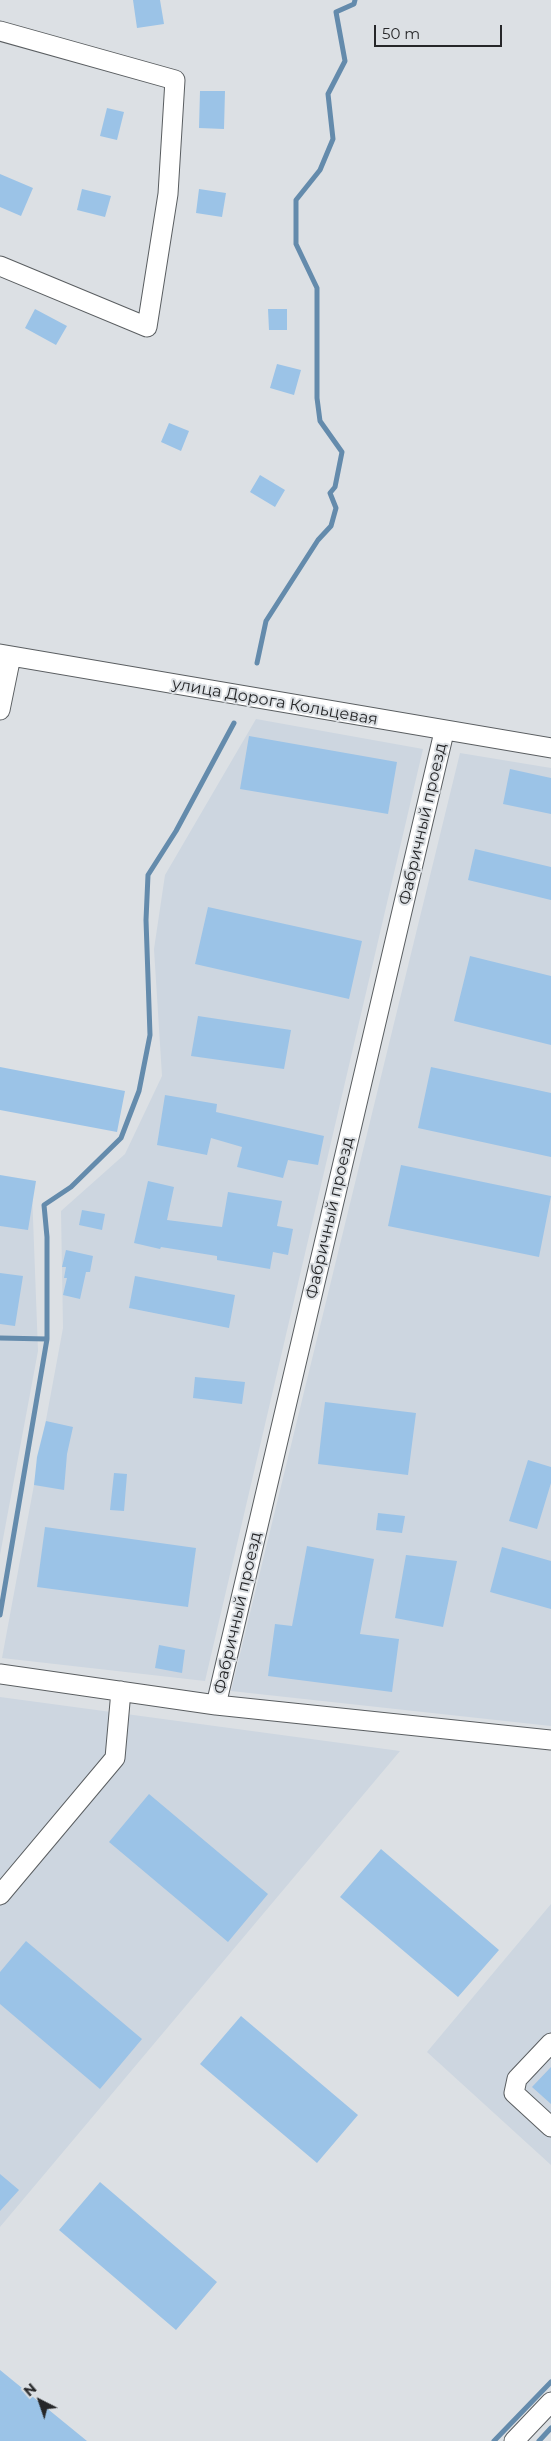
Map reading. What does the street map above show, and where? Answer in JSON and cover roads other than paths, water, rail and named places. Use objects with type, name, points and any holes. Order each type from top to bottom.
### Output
[{"type":"street","points":[[0,32],[175,80],[168,194],[147,327],[0,266]]},
{"type":"street","points":[[0,710],[6,655]]},
{"type":"street","name":"улица Дорога Кольцевая","points":[[6,655],[444,732],[551,748]]},
{"type":"street","name":"Фабричный проезд","points":[[216,1705],[444,732]]},
{"type":"street","points":[[0,1674],[216,1705],[551,1740]]},
{"type":"street","points":[[0,1895],[115,1758],[121,1691]]},
{"type":"street","points":[[551,2043],[517,2079],[514,2094],[551,2127]]},
{"type":"street","points":[[514,2441],[551,2402]]},
{"type":"waterway","points":[[257,663],[266,621],[318,540],[331,526],[336,508],[330,493],[335,487],[342,452],[320,421],[317,398],[317,288],[296,244],[296,200],[320,170],[333,139],[328,94],[345,61],[336,12],[354,4],[355,0]]},
{"type":"waterway","points":[[47,1339],[47,1237],[44,1205],[71,1187],[121,1138],[139,1091],[150,1035],[146,920],[148,875],[176,831],[234,723]]},
{"type":"waterway","points":[[0,1338],[47,1339],[0,1615]]},
{"type":"waterway","points":[[494,2441],[551,2382]]},
{"type":"waterway","points":[[539,2441],[551,2428]]}]
